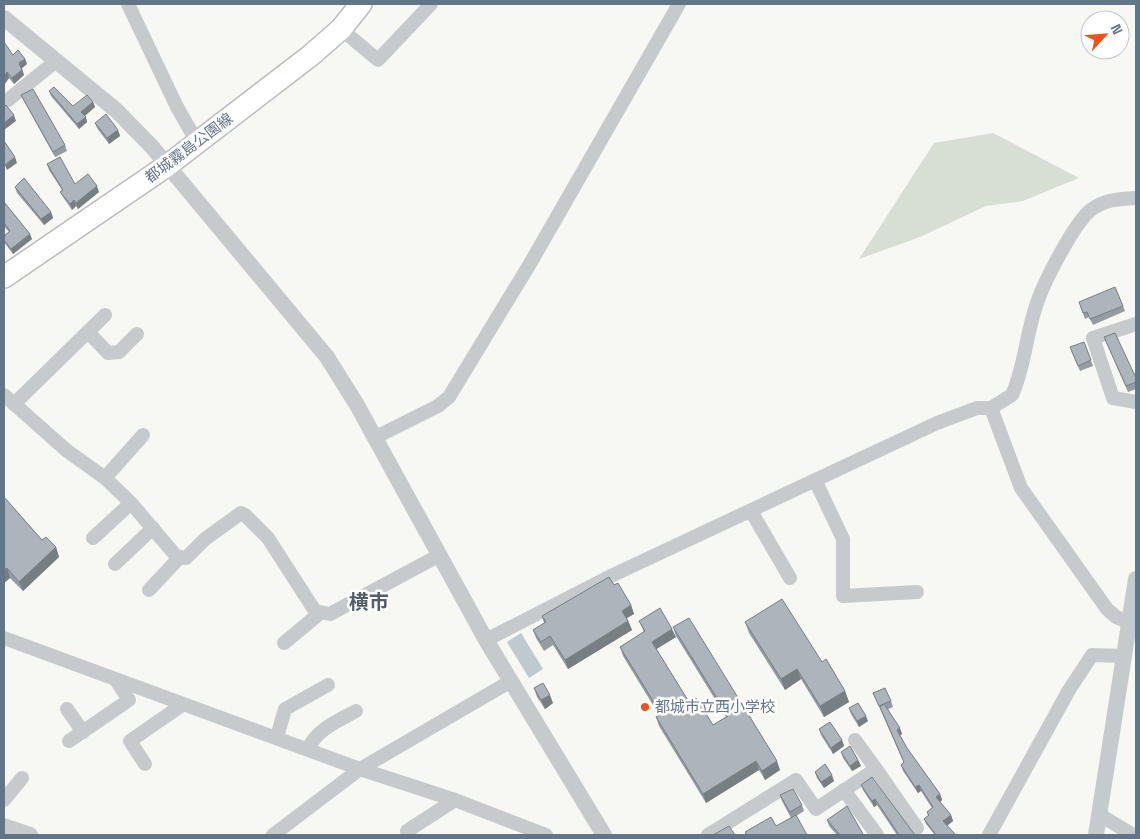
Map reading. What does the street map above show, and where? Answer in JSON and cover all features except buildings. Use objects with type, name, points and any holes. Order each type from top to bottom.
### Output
[{"type":"main road","name":"都城霧島公園線","points":[[6,269],[168,166],[286,76],[341,29],[361,4]]},
{"type":"street","points":[[128,4],[177,107],[197,142]]},
{"type":"street","points":[[341,29],[378,60],[431,4]]},
{"type":"street","points":[[374,438],[438,406],[449,397],[531,262],[679,4]]},
{"type":"street","points":[[4,18],[116,111],[168,166],[327,357],[486,640],[604,835]]},
{"type":"street","points":[[4,100],[56,61]]},
{"type":"street","points":[[486,640],[604,579],[937,423],[977,408],[991,408],[1012,395],[1037,302],[1080,221],[1091,209],[1101,204],[1114,199],[1136,198]]},
{"type":"street","points":[[105,315],[88,332],[9,399],[66,450],[105,478],[131,503],[177,557],[186,558],[222,526],[241,514],[245,515],[268,538],[315,611],[330,614],[438,556]]},
{"type":"street","points":[[1136,324],[1093,338],[1113,398],[1136,402]]},
{"type":"street","points":[[88,332],[108,353],[119,352],[137,334]]},
{"type":"street","points":[[991,408],[1021,488],[1107,609],[1116,617],[1128,622]]},
{"type":"street","points":[[105,478],[143,435]]},
{"type":"street","points":[[815,480],[843,539],[843,596],[917,592]]},
{"type":"street","points":[[93,538],[131,503]]},
{"type":"street","points":[[751,511],[790,578]]},
{"type":"street","points":[[115,564],[153,528]]},
{"type":"street","points":[[149,590],[180,557]]},
{"type":"street","points":[[1096,835],[1136,579]]},
{"type":"street","points":[[284,643],[320,613]]},
{"type":"street","points":[[4,638],[182,705],[277,737],[360,769],[455,800],[546,835]]},
{"type":"street","points":[[989,835],[1069,690],[1092,655],[1123,656]]},
{"type":"street","points":[[69,741],[130,700],[116,680]]},
{"type":"street","points":[[273,835],[360,769],[511,681]]},
{"type":"street","points":[[277,737],[285,709],[328,685]]},
{"type":"street","points":[[145,764],[130,741],[182,705]]},
{"type":"street","points":[[67,709],[83,732]]},
{"type":"street","points":[[308,749],[313,738],[320,732],[356,711]]},
{"type":"street","points":[[856,740],[917,828]]},
{"type":"street","points":[[708,835],[796,780],[816,809],[876,769]]},
{"type":"street","points":[[4,800],[22,778]]},
{"type":"street","points":[[844,790],[877,835]]},
{"type":"street","points":[[407,831],[455,800]]},
{"type":"street","points":[[1100,815],[1134,835]]},
{"type":"street","points":[[4,826],[30,835]]},
{"type":"shaded area","points":[[993,133],[1079,178],[1023,201],[986,206],[920,237],[859,259],[934,143]]},
{"type":"shaded area","points":[[521,633],[543,669],[529,678],[507,642]]},
{"type":"place","name":"都城市立西小学校","points":[[645,707]]},
{"type":"district","name":"横市","points":[[369,602]]}]
